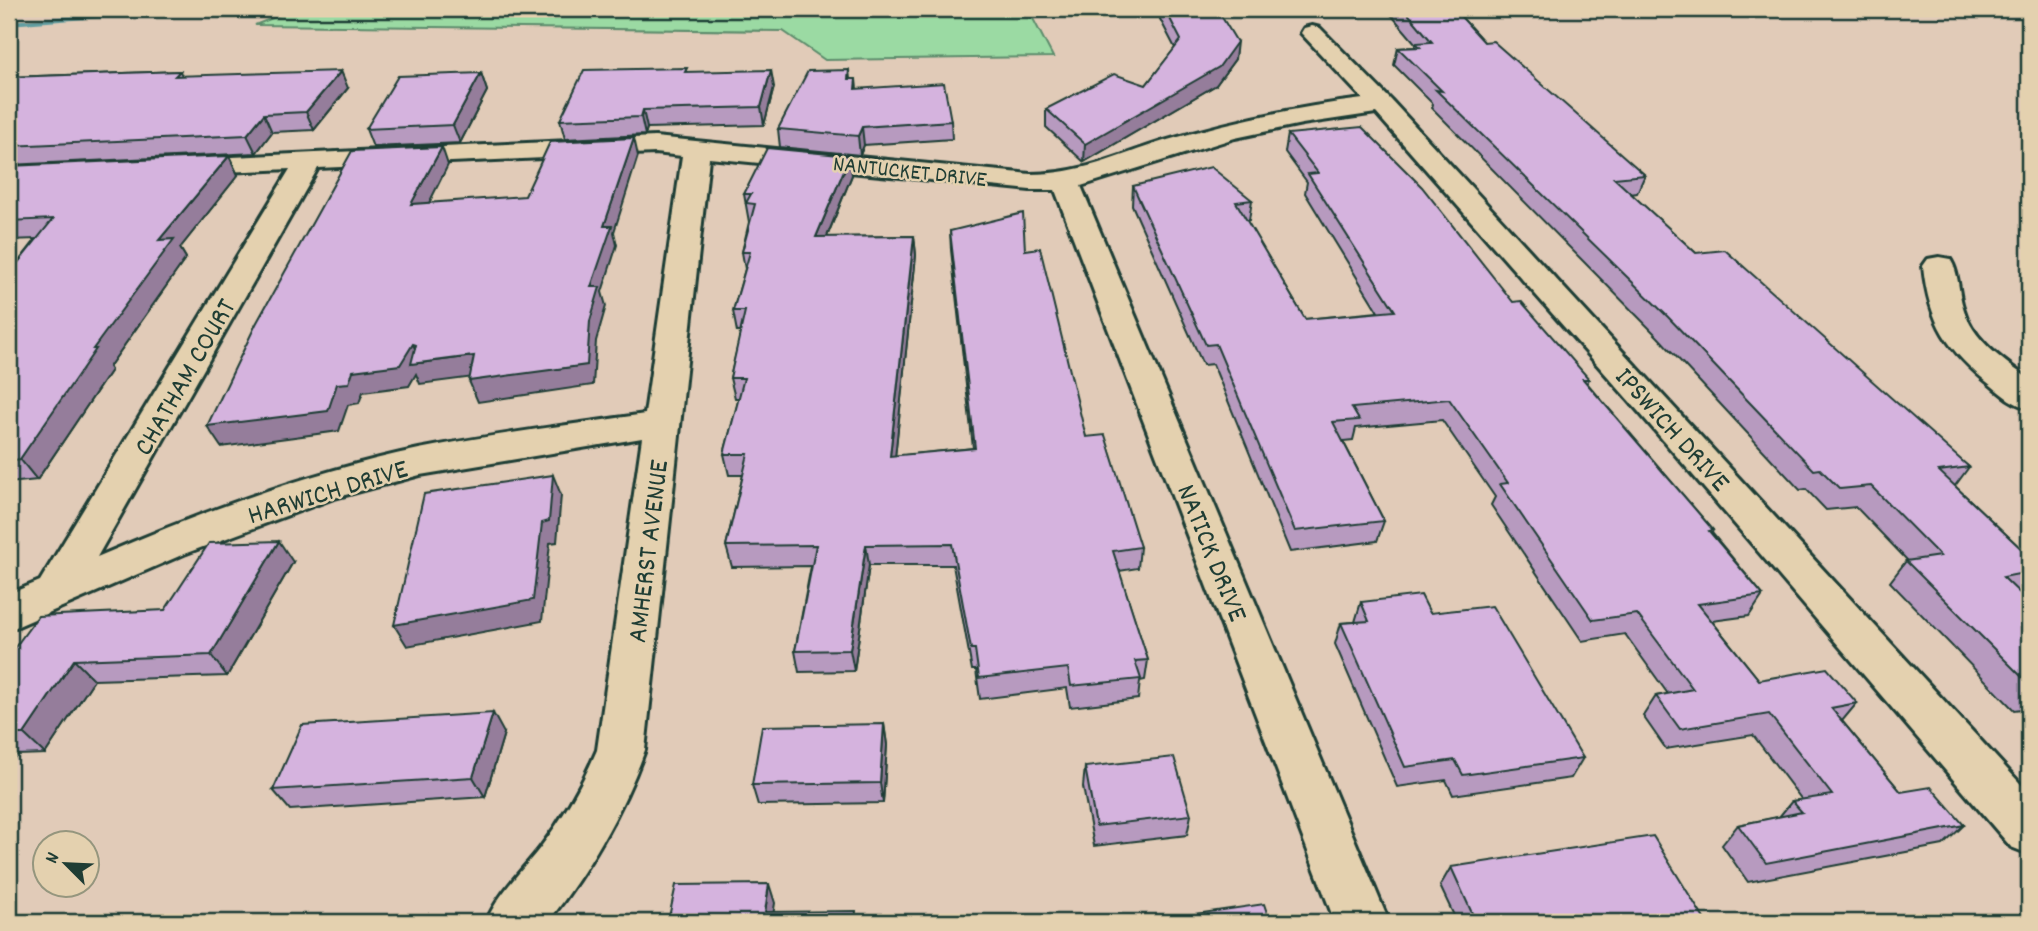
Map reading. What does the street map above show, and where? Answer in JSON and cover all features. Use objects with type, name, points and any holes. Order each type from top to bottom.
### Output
[{"type":"street","name":"IPSWICH DRIVE","points":[[1312,33],[1382,105],[1662,414],[2029,830]]},
{"type":"street","name":"NANTUCKET DRIVE","points":[[159,167],[611,145],[696,148],[1018,181],[1066,183],[1098,176],[1173,148],[1280,118],[1382,105]]},
{"type":"street","name":"AMHERST AVENUE","points":[[514,922],[567,857],[609,783],[621,750],[696,148]]},
{"type":"street","name":"CHATHAM COURT","points":[[56,592],[309,160]]},
{"type":"street","name":"NATICK DRIVE","points":[[1066,183],[1362,922]]},
{"type":"street","points":[[1939,267],[1945,314],[1957,334],[1976,356],[2029,397]]},
{"type":"street","name":"HARWICH DRIVE","points":[[9,613],[169,542],[323,487],[420,462],[662,423]]},
{"type":"green space","points":[[295,9],[1028,9],[1053,57],[825,60],[783,31],[255,25]]},
{"type":"building","points":[[1165,9],[1217,9],[1237,42],[1219,67],[1085,144],[1046,109],[1114,74],[1146,85],[1181,40]]},
{"type":"building","points":[[1404,9],[1454,9],[1484,42],[1493,41],[1645,175],[1614,178],[1696,253],[1725,250],[1969,467],[1939,471],[2029,556],[2029,572],[2003,577],[2029,602],[2029,684],[1906,561],[1940,556],[1871,486],[1840,489],[1820,469],[1814,470],[1668,317],[1436,90],[1442,91],[1398,48],[1420,47],[1416,43],[1432,42]]},
{"type":"building","points":[[687,68],[685,72],[771,70],[761,107],[643,110],[641,117],[560,120],[584,70]]},
{"type":"building","points":[[849,70],[848,79],[856,79],[855,89],[944,83],[951,121],[862,127],[858,136],[778,129],[808,71]]},
{"type":"building","points":[[180,71],[175,76],[341,71],[306,112],[264,114],[247,135],[9,146],[9,77]]},
{"type":"building","points":[[481,73],[453,125],[366,129],[398,76]]},
{"type":"building","points":[[1362,127],[1422,187],[1513,302],[1521,301],[1589,379],[1583,379],[1713,530],[1709,531],[1763,595],[1698,604],[1759,680],[1827,668],[1857,703],[1831,708],[1901,792],[1931,787],[1964,825],[1766,863],[1738,825],[1802,812],[1792,801],[1832,795],[1769,714],[1680,729],[1656,696],[1693,689],[1637,614],[1593,620],[1500,484],[1508,483],[1449,399],[1352,408],[1359,420],[1333,422],[1384,521],[1295,531],[1216,344],[1206,345],[1133,186],[1211,167],[1252,200],[1236,202],[1305,319],[1395,311],[1308,174],[1318,173],[1288,134]]},
{"type":"building","points":[[634,138],[604,226],[612,226],[591,287],[600,287],[590,321],[587,365],[469,381],[474,356],[411,364],[416,345],[413,344],[400,365],[353,371],[349,383],[337,384],[328,411],[207,426],[256,324],[352,151],[442,147],[411,204],[525,196],[550,142]]},
{"type":"building","points":[[767,148],[850,156],[816,237],[914,236],[890,456],[975,448],[950,231],[1023,213],[1025,250],[1040,248],[1086,437],[1105,435],[1140,547],[1113,551],[1148,660],[1135,661],[1141,679],[1071,686],[1068,668],[979,678],[975,649],[971,649],[952,544],[866,545],[850,650],[795,651],[816,545],[726,546],[748,454],[724,454],[744,378],[730,378],[745,311],[733,311],[750,252],[742,252],[755,204],[746,203],[751,194],[744,194]]},
{"type":"building","points":[[229,156],[159,240],[174,239],[93,349],[96,349],[20,459],[9,461],[9,274],[53,219],[9,221],[9,166]]},
{"type":"building","points":[[553,475],[549,521],[542,523],[533,600],[394,625],[424,494]]},
{"type":"building","points":[[279,541],[211,655],[74,660],[24,734],[9,734],[9,650],[13,650],[38,616],[165,610],[209,543]]},
{"type":"building","points":[[1421,595],[1430,613],[1492,606],[1583,758],[1463,775],[1455,760],[1405,767],[1341,623],[1369,621],[1361,602]]},
{"type":"building","points":[[493,713],[473,777],[273,790],[302,725]]},
{"type":"building","points":[[884,724],[880,783],[752,785],[762,726]]},
{"type":"building","points":[[1174,757],[1191,815],[1096,826],[1085,767]]},
{"type":"building","points":[[1653,836],[1706,922],[1476,922],[1451,867]]},
{"type":"building","points":[[769,884],[765,912],[856,911],[855,922],[617,922],[619,917],[669,917],[676,885]]},
{"type":"building","points":[[1264,904],[1270,922],[1141,922]]},
{"type":"waterway","points":[[9,23],[189,9]]}]
